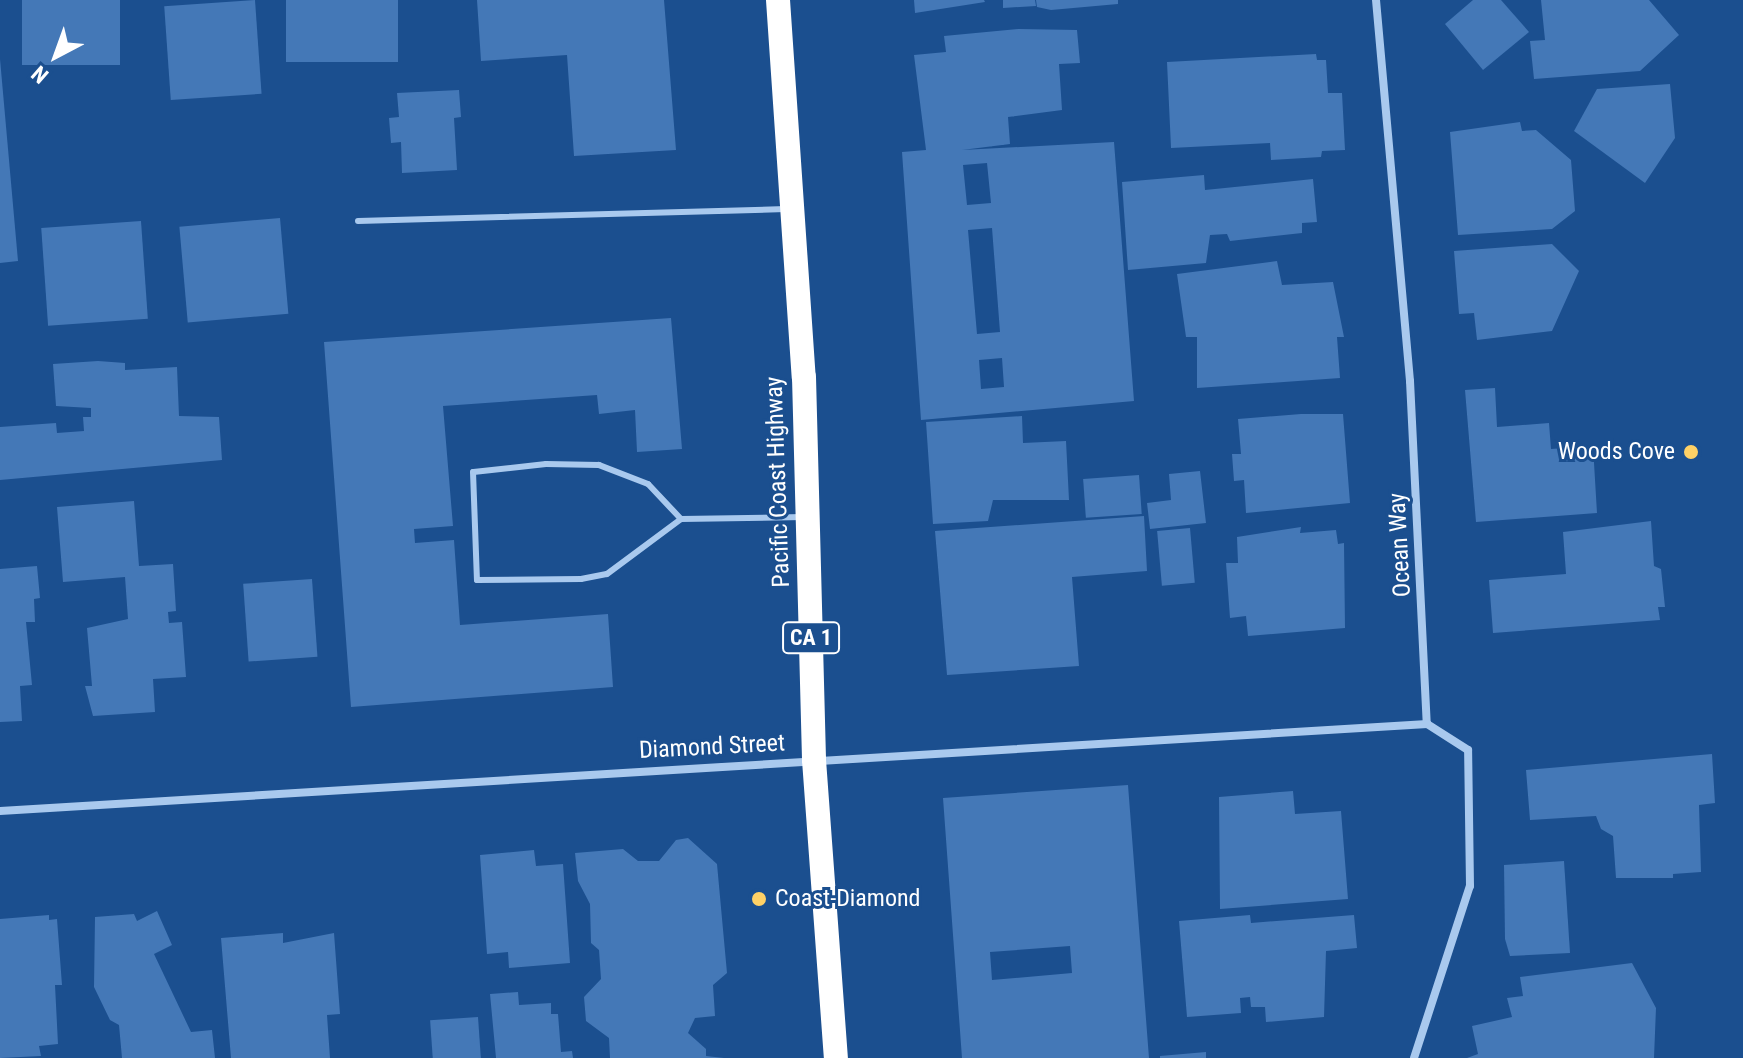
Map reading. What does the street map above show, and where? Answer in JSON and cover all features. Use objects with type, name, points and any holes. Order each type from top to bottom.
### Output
[{"type":"highway","name":"Pacific Coast Highway","points":[[778,0],[804,377],[814,760],[836,1058]]},
{"type":"street","name":"Ocean Way","points":[[1376,0],[1411,396],[1427,724]]},
{"type":"street","name":"Diamond Street","points":[[0,811],[1427,724]]},
{"type":"street","points":[[1414,1058],[1470,886],[1468,750],[1427,724]]},
{"type":"lane","points":[[358,221],[790,208]]},
{"type":"lane","points":[[681,519],[648,484],[599,465],[546,464],[473,472],[477,580],[581,579],[607,574],[681,519],[808,516]]},
{"type":"building","points":[[22,0],[120,0],[120,65],[22,65]]},
{"type":"building","points":[[255,0],[262,94],[171,100],[164,6]]},
{"type":"building","points":[[286,0],[398,0],[398,62],[286,62]]},
{"type":"building","points":[[477,0],[664,0],[676,150],[574,156],[567,55],[481,61]]},
{"type":"building","points":[[914,0],[984,0],[985,2],[915,13]]},
{"type":"building","points":[[1003,0],[1035,0],[1036,6],[1003,8]]},
{"type":"building","points":[[1036,0],[1118,0],[1118,4],[1051,10],[1037,7]]},
{"type":"building","points":[[1473,0],[1501,0],[1529,32],[1483,70],[1445,24]]},
{"type":"building","points":[[1541,0],[1649,0],[1679,35],[1640,71],[1534,79],[1530,41],[1545,40]]},
{"type":"building","points":[[1018,29],[1077,30],[1080,63],[1059,64],[1062,110],[1008,117],[1010,144],[962,150],[1114,142],[1134,401],[921,420],[902,152],[926,150],[914,55],[946,52],[944,36]],"holes":[[[987,163],[991,203],[967,205],[963,165]],[[992,228],[1000,332],[977,334],[968,230]],[[1002,358],[1004,387],[981,389],[979,360]]]},
{"type":"building","points":[[1316,54],[1317,60],[1326,60],[1328,93],[1342,93],[1345,150],[1322,151],[1321,157],[1271,160],[1270,143],[1171,148],[1167,62]]},
{"type":"building","points":[[0,59],[18,261],[0,263]]},
{"type":"building","points":[[1670,84],[1675,138],[1645,183],[1574,131],[1597,89]]},
{"type":"building","points":[[459,90],[461,117],[454,118],[457,170],[402,173],[401,142],[391,143],[389,118],[399,117],[397,93]]},
{"type":"building","points":[[1520,122],[1522,131],[1536,130],[1571,160],[1575,211],[1552,229],[1458,235],[1450,132]]},
{"type":"building","points":[[1204,175],[1205,190],[1313,179],[1317,222],[1302,223],[1302,233],[1230,241],[1227,234],[1210,235],[1206,263],[1128,270],[1122,182]]},
{"type":"building","points":[[280,218],[288,314],[188,322],[179,227]]},
{"type":"building","points":[[141,221],[148,319],[48,326],[41,228]]},
{"type":"building","points":[[1552,244],[1579,271],[1552,331],[1477,340],[1474,313],[1459,314],[1454,251]]},
{"type":"building","points":[[1277,261],[1282,285],[1333,282],[1344,337],[1337,337],[1340,378],[1197,388],[1197,337],[1186,337],[1177,274]]},
{"type":"building","points":[[671,318],[682,449],[637,452],[635,410],[599,414],[597,395],[443,406],[453,526],[414,529],[415,543],[454,540],[460,625],[608,614],[613,687],[351,707],[324,342]]},
{"type":"building","points":[[125,363],[125,370],[177,367],[179,416],[219,417],[222,460],[0,480],[0,427],[56,423],[57,433],[84,431],[83,417],[91,417],[91,408],[56,406],[53,364]]},
{"type":"building","points":[[1495,388],[1497,427],[1549,423],[1551,449],[1593,446],[1597,513],[1476,522],[1465,390]]},
{"type":"building","points":[[1343,414],[1350,503],[1246,513],[1244,480],[1234,481],[1232,454],[1241,454],[1238,419]]},
{"type":"building","points":[[1022,416],[1023,443],[1066,441],[1069,500],[993,500],[988,521],[933,524],[926,422]]},
{"type":"building","points":[[1200,471],[1206,523],[1150,529],[1147,503],[1171,500],[1169,474]]},
{"type":"building","points":[[1139,475],[1142,514],[1086,518],[1083,479]]},
{"type":"building","points":[[134,501],[139,566],[173,564],[176,611],[168,612],[169,623],[182,622],[186,677],[153,679],[155,712],[93,716],[85,686],[92,686],[87,628],[128,619],[125,577],[63,582],[57,507]]},
{"type":"building","points":[[1144,516],[1147,571],[1072,577],[1079,666],[947,675],[935,531]]},
{"type":"building","points":[[1651,521],[1654,566],[1661,569],[1665,607],[1658,607],[1660,620],[1493,633],[1489,580],[1566,574],[1563,532]]},
{"type":"building","points":[[1301,527],[1300,533],[1336,530],[1338,544],[1344,543],[1345,628],[1248,636],[1246,616],[1230,618],[1226,563],[1238,563],[1237,537]]},
{"type":"building","points":[[1190,528],[1195,583],[1162,586],[1157,531]]},
{"type":"building","points":[[37,566],[40,598],[34,599],[35,622],[26,622],[32,685],[20,686],[22,721],[0,722],[0,569]]},
{"type":"building","points":[[312,579],[317,657],[249,662],[243,584]]},
{"type":"building","points":[[1712,754],[1715,803],[1699,805],[1701,872],[1673,874],[1673,878],[1616,878],[1613,836],[1601,829],[1596,816],[1530,820],[1526,770]]},
{"type":"building","points":[[1128,785],[1149,1058],[962,1058],[943,798]],"holes":[[[1070,946],[1072,973],[992,980],[990,952]]]},
{"type":"building","points":[[1293,791],[1295,814],[1341,811],[1348,899],[1220,909],[1219,797]]},
{"type":"building","points":[[688,838],[717,864],[727,973],[713,985],[715,1016],[695,1018],[688,1033],[706,1049],[706,1056],[724,1058],[610,1058],[609,1038],[586,1021],[584,997],[601,979],[599,950],[591,943],[590,904],[578,881],[575,853],[623,849],[638,861],[659,861],[676,840]]},
{"type":"building","points":[[534,850],[536,866],[563,864],[570,963],[509,968],[508,952],[487,954],[480,855]]},
{"type":"building","points":[[1564,861],[1570,953],[1510,956],[1505,939],[1504,865]]},
{"type":"building","points":[[157,911],[172,945],[154,954],[191,1032],[212,1030],[215,1058],[122,1058],[119,1025],[110,1020],[94,987],[95,917],[134,914],[137,921]]},
{"type":"building","points":[[49,915],[49,920],[57,919],[62,985],[55,985],[58,1044],[39,1046],[41,1056],[0,1058],[0,919]]},
{"type":"building","points":[[1250,915],[1251,923],[1354,915],[1357,948],[1326,951],[1324,1017],[1266,1022],[1265,1007],[1251,1007],[1250,997],[1240,998],[1241,1013],[1187,1017],[1179,921]]},
{"type":"building","points":[[283,933],[283,943],[334,933],[340,1014],[327,1015],[330,1058],[231,1058],[221,938]]},
{"type":"building","points":[[1632,963],[1656,1008],[1654,1058],[1467,1058],[1478,1054],[1472,1026],[1512,1017],[1507,998],[1523,996],[1520,977]]},
{"type":"building","points":[[518,992],[519,1005],[551,1003],[551,1014],[558,1014],[561,1052],[572,1051],[573,1058],[496,1058],[490,994]]},
{"type":"building","points":[[478,1017],[481,1058],[433,1058],[430,1020]]},
{"type":"building","points":[[1206,1052],[1206,1058],[1160,1058],[1160,1056]]},
{"type":"place","name":"Woods Cove","points":[[1691,452]]},
{"type":"place","name":"Coast-Diamond","points":[[759,899]]}]
